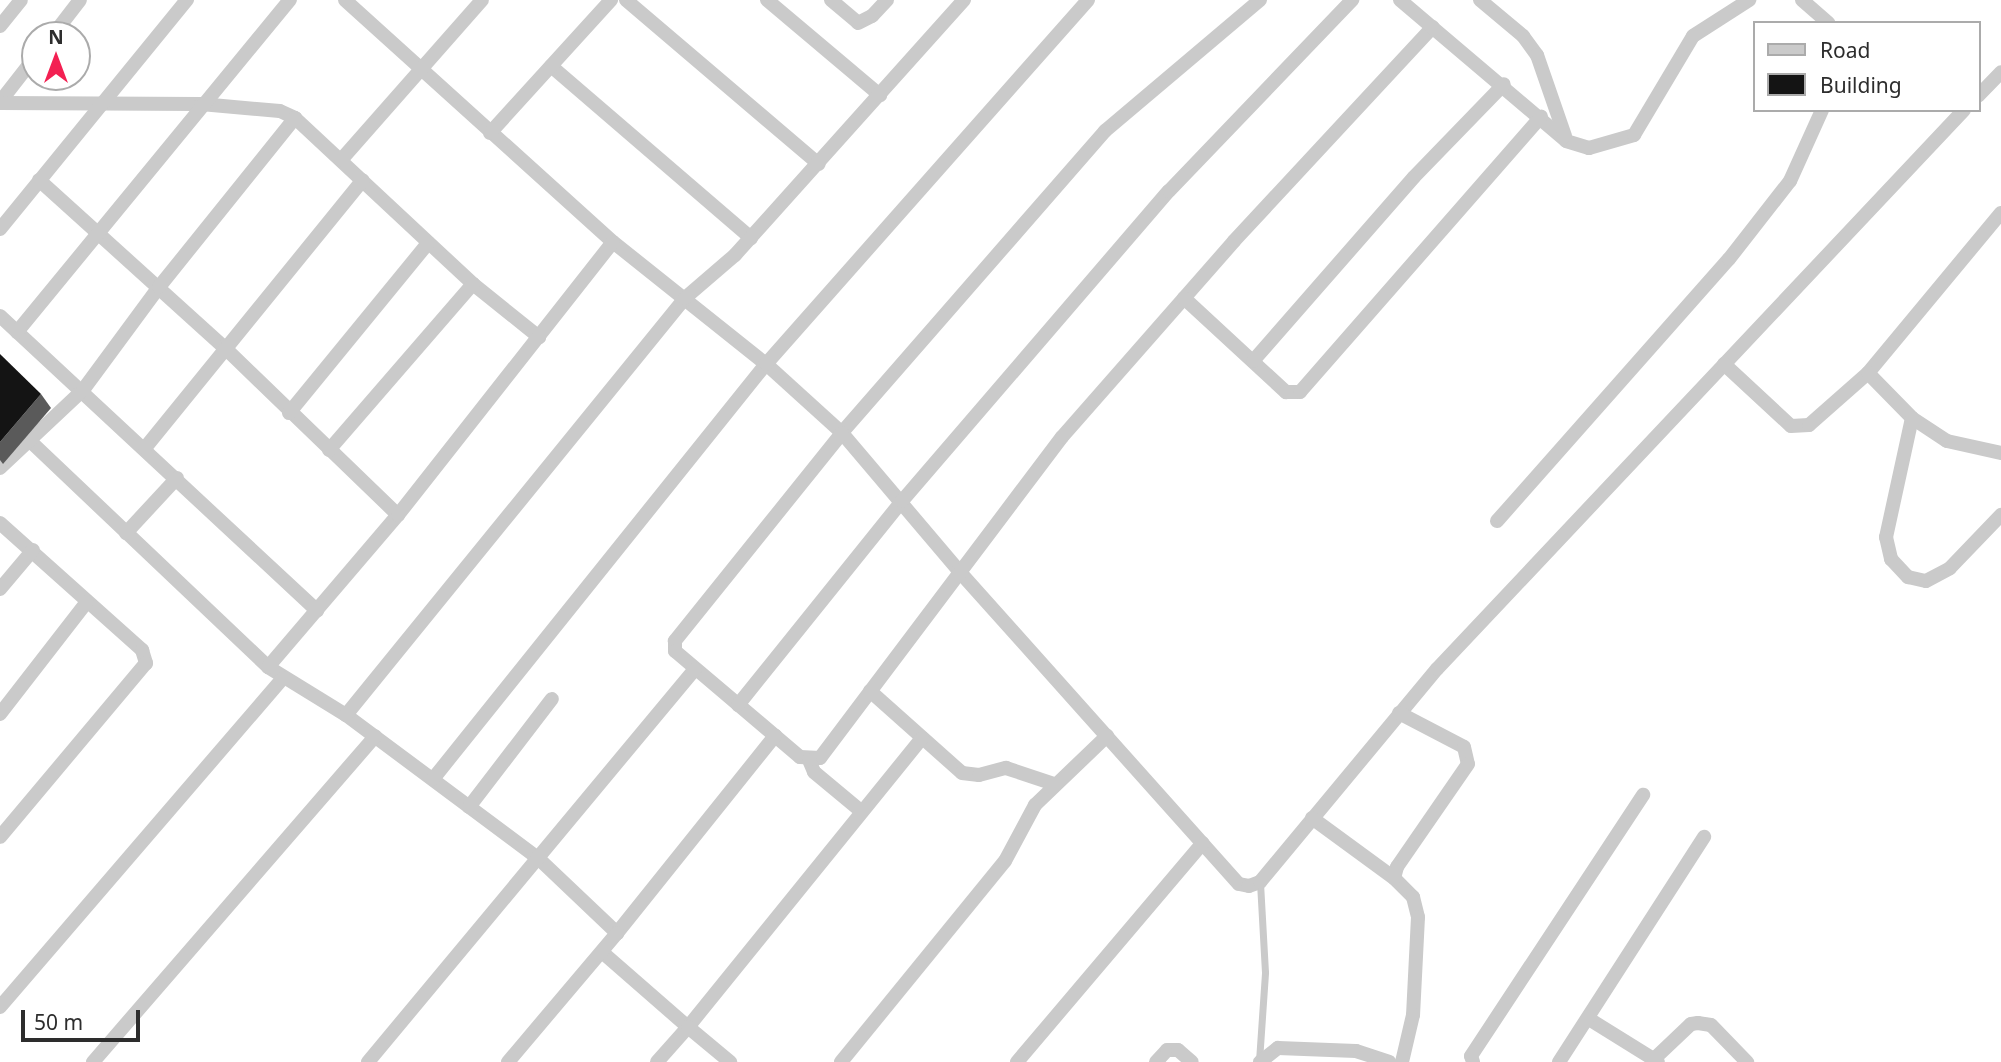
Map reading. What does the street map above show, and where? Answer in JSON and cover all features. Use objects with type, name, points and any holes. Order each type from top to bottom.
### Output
[{"type":"street","points":[[0,26],[21,0]]},
{"type":"street","points":[[63,21],[80,0]]},
{"type":"street","points":[[0,229],[187,0]]},
{"type":"street","points":[[17,332],[201,104],[290,0]]},
{"type":"street","points":[[345,0],[490,134],[613,242],[766,364],[842,433],[958,570],[1238,884],[1260,882],[1399,713],[1962,112]]},
{"type":"street","points":[[341,160],[420,67],[482,0]]},
{"type":"street","points":[[490,134],[611,0]]},
{"type":"street","points":[[626,0],[819,164]]},
{"type":"street","points":[[767,0],[880,95]]},
{"type":"street","points":[[831,0],[858,23],[872,16],[887,0]]},
{"type":"street","points":[[346,715],[685,298],[751,238],[964,0]]},
{"type":"street","points":[[433,779],[766,364],[1088,0]]},
{"type":"street","points":[[862,812],[814,772],[809,760],[775,736],[675,651],[675,641],[842,433],[1105,131],[1260,0]]},
{"type":"street","points":[[738,705],[902,501],[1169,191],[1352,0]]},
{"type":"street","points":[[1400,0],[1504,84],[1566,141],[1589,148],[1623,142],[1634,135],[1693,36],[1749,0]]},
{"type":"street","points":[[1480,0],[1523,36],[1537,55],[1566,141]]},
{"type":"street","points":[[1802,0],[1826,21]]},
{"type":"street","points":[[809,760],[820,758],[958,570],[1062,438],[1184,298],[1433,27]]},
{"type":"street","points":[[551,66],[751,238]]},
{"type":"street","points":[[1980,94],[2001,72]]},
{"type":"street","points":[[0,102],[21,75]]},
{"type":"street","points":[[1252,361],[1414,177],[1504,84]]},
{"type":"street","points":[[0,102],[201,104],[279,111],[295,118],[473,284],[539,337]]},
{"type":"street","points":[[1497,521],[1737,249],[1790,181],[1821,112]]},
{"type":"street","points":[[1184,298],[1286,392],[1307,386],[1393,281],[1541,117]]},
{"type":"street","points":[[0,468],[83,390],[159,287],[295,118]]},
{"type":"street","points":[[39,180],[224,347],[289,413],[398,515]]},
{"type":"street","points":[[145,448],[224,347],[363,180]]},
{"type":"street","points":[[1724,364],[1791,426],[1799,428],[1809,425],[1868,373],[2001,213]]},
{"type":"street","points":[[268,667],[398,515],[613,242]]},
{"type":"street","points":[[289,413],[428,243]]},
{"type":"street","points":[[328,450],[473,284]]},
{"type":"street","points":[[0,316],[83,390],[317,611]]},
{"type":"street","points":[[1868,373],[1912,418],[1947,441],[2001,453]]},
{"type":"street","points":[[1912,418],[1886,537],[1891,559],[1908,577],[1926,581],[1950,568],[2001,515]]},
{"type":"street","points":[[29,440],[268,667],[346,715],[539,859],[617,933]]},
{"type":"street","points":[[126,533],[177,478]]},
{"type":"street","points":[[0,523],[142,650],[145,668],[0,836]]},
{"type":"street","points":[[0,589],[33,550]]},
{"type":"street","points":[[0,714],[87,603]]},
{"type":"street","points":[[368,1062],[695,669]]},
{"type":"street","points":[[0,1007],[283,678]]},
{"type":"street","points":[[870,691],[961,774],[979,775],[1006,768],[1054,784]]},
{"type":"street","points":[[469,807],[552,699]]},
{"type":"street","points":[[1395,878],[1397,867],[1468,765],[1464,747],[1399,713]]},
{"type":"street","points":[[93,1062],[375,736]]},
{"type":"street","points":[[508,1062],[602,952],[775,736]]},
{"type":"street","points":[[841,1062],[1005,861],[1027,815],[1054,784],[1107,736]]},
{"type":"street","points":[[657,1062],[922,738]]},
{"type":"street","points":[[1473,1062],[1471,1056],[1643,795]]},
{"type":"street","points":[[1312,818],[1395,878],[1413,897],[1418,917],[1413,1016],[1402,1062]]},
{"type":"street","points":[[1559,1062],[1704,837]]},
{"type":"street","points":[[1017,1062],[1203,843]]},
{"type":"street","points":[[602,952],[730,1062]]},
{"type":"street","points":[[1589,1019],[1656,1060],[1691,1024],[1712,1025],[1748,1062]]},
{"type":"street","points":[[1259,1062],[1278,1048],[1356,1051],[1389,1062]]},
{"type":"street","points":[[1156,1062],[1167,1050],[1178,1050],[1192,1062]]},
{"type":"lane","points":[[1259,1062],[1265,972],[1260,882]]},
{"type":"building","points":[[0,354],[41,394],[0,442]]}]
